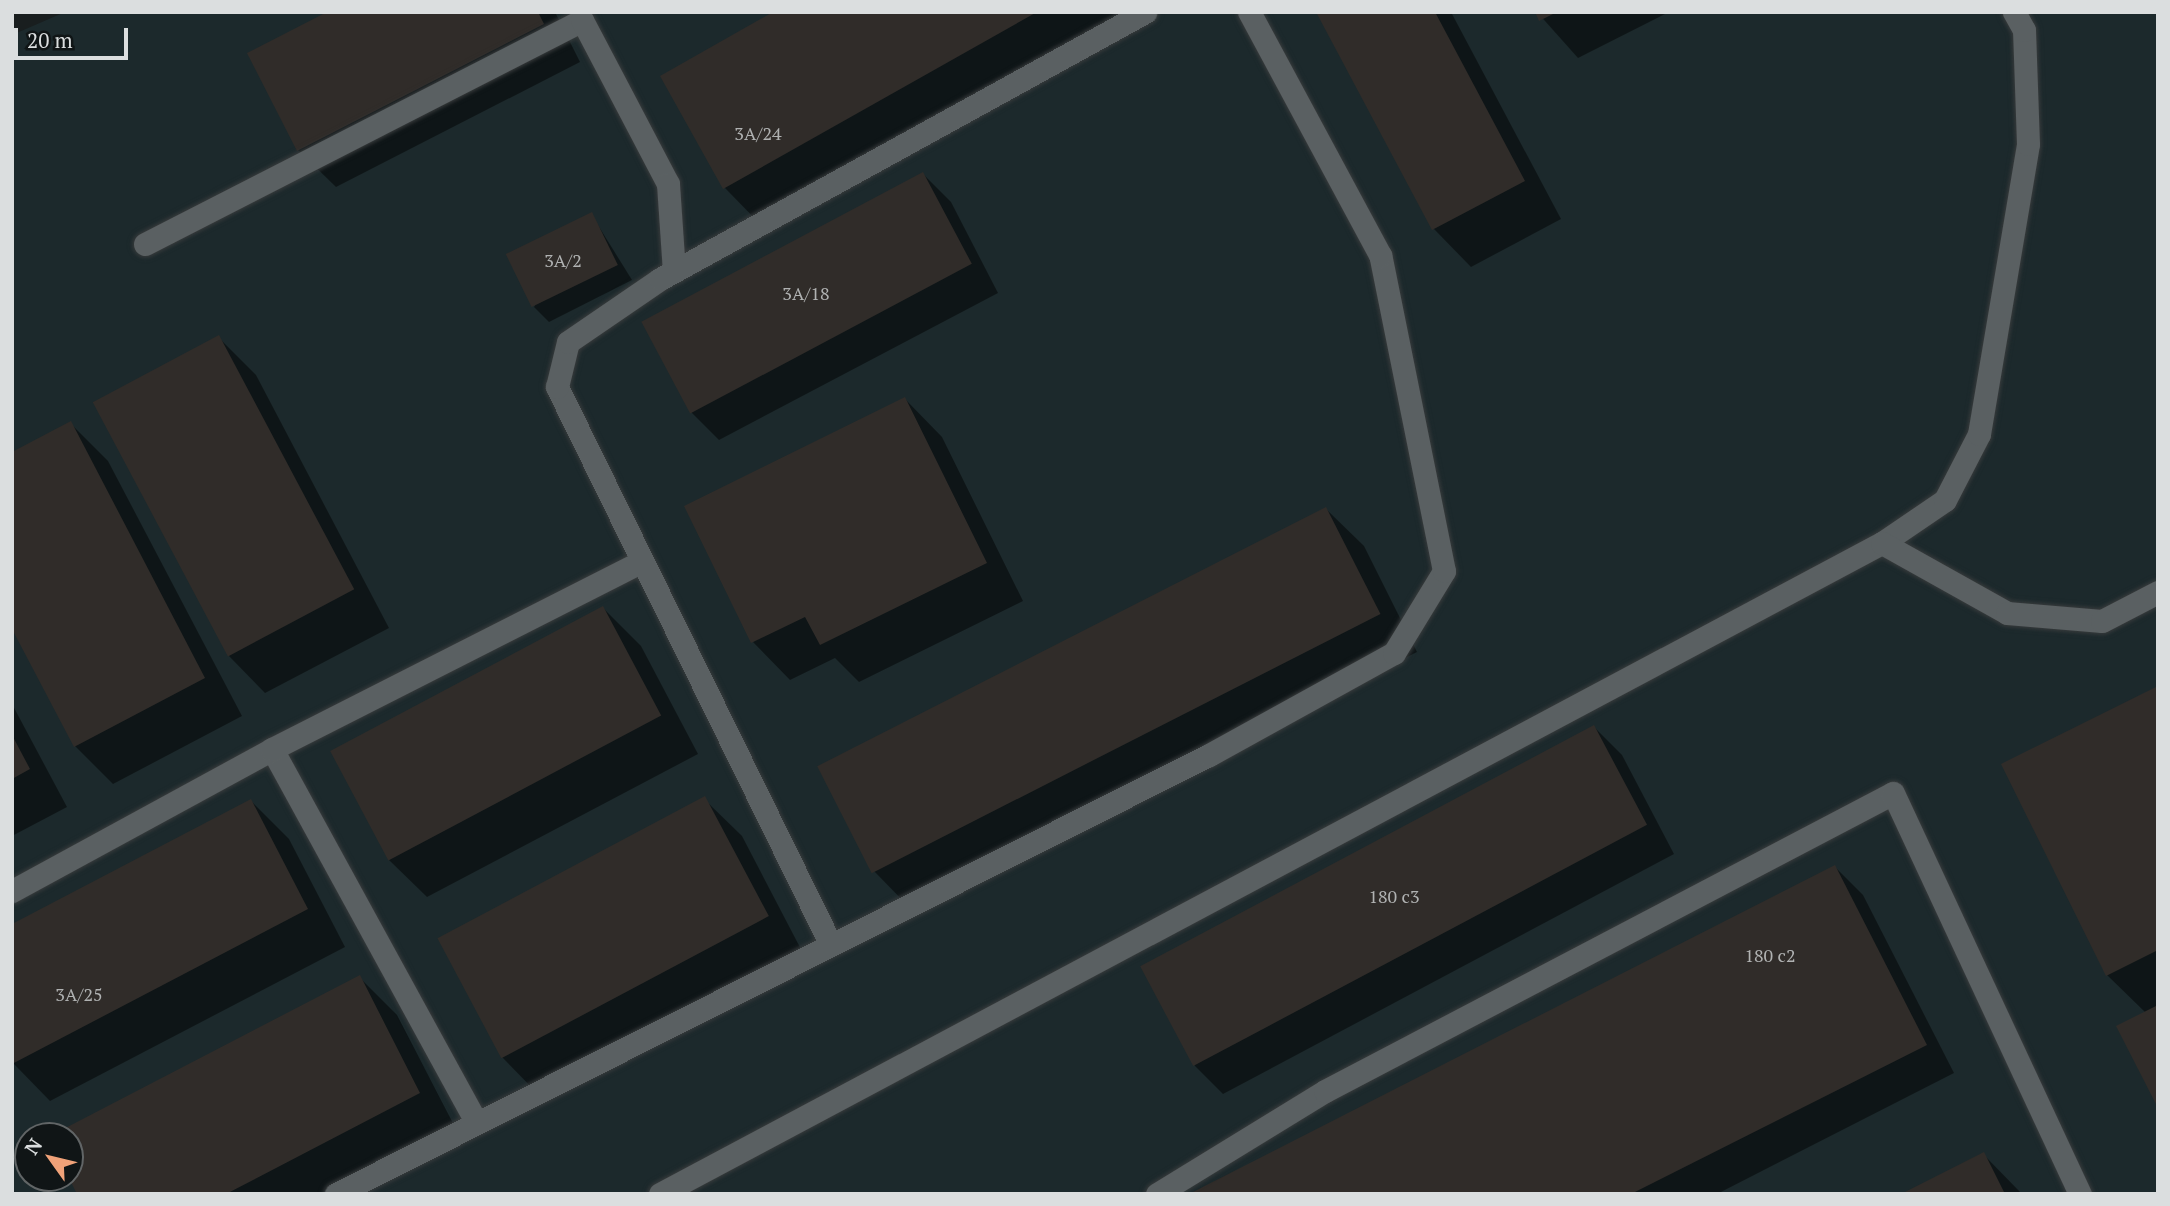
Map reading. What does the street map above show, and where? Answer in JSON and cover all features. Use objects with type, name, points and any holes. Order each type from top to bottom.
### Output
[{"type":"lane","points":[[831,945],[639,563],[557,387],[568,342],[674,271],[1145,12]]},
{"type":"lane","points":[[336,1194],[1209,755],[1394,653],[1444,571],[1380,255],[1249,12]]},
{"type":"lane","points":[[660,1194],[1882,543],[1945,500],[1979,433],[2028,144],[2024,30],[2014,12]]},
{"type":"lane","points":[[145,244],[582,20],[668,184],[674,271]]},
{"type":"lane","points":[[1882,543],[2007,612],[2102,621],[2158,593]]},
{"type":"lane","points":[[12,891],[272,749],[639,563]]},
{"type":"lane","points":[[272,749],[477,1123]]},
{"type":"lane","points":[[1157,1194],[1325,1091],[1893,793],[2080,1194]]},
{"type":"shaded area","points":[[65,12],[2158,12],[2158,1194],[12,1194],[12,35]]},
{"type":"building","points":[[327,12],[538,12],[544,24],[297,151],[247,53]]},
{"type":"building","points":[[773,12],[1037,12],[723,189],[660,76]]},
{"type":"building","points":[[1316,12],[1435,12],[1525,181],[1432,230]]},
{"type":"building","points":[[1535,12],[1557,12],[1539,21]]},
{"type":"building","points":[[923,172],[972,264],[690,414],[641,322]]},
{"type":"building","points":[[592,212],[618,265],[532,307],[506,254]]},
{"type":"building","points":[[219,335],[354,589],[228,656],[93,402]]},
{"type":"building","points":[[905,397],[987,563],[820,645],[805,617],[751,643],[684,506]]},
{"type":"building","points":[[71,421],[205,678],[74,747],[12,629],[12,452]]},
{"type":"building","points":[[1326,507],[1380,614],[872,873],[817,766]]},
{"type":"building","points":[[603,606],[661,715],[388,861],[330,751]]},
{"type":"building","points":[[2158,686],[2158,950],[2106,976],[2001,764]]},
{"type":"building","points":[[1594,725],[1647,825],[1193,1066],[1140,966]]},
{"type":"building","points":[[12,735],[30,769],[12,779]]},
{"type":"building","points":[[705,796],[769,916],[501,1058],[437,938]]},
{"type":"building","points":[[251,799],[308,909],[12,1064],[12,924]]},
{"type":"building","points":[[1835,865],[1927,1045],[1631,1194],[1189,1194]]},
{"type":"building","points":[[360,975],[420,1093],[226,1194],[77,1194],[76,1192],[84,1192],[84,1122],[77,1122]]},
{"type":"building","points":[[2158,1005],[2158,1108],[2116,1026]]},
{"type":"building","points":[[1984,1152],[2005,1194],[1901,1194]]}]
